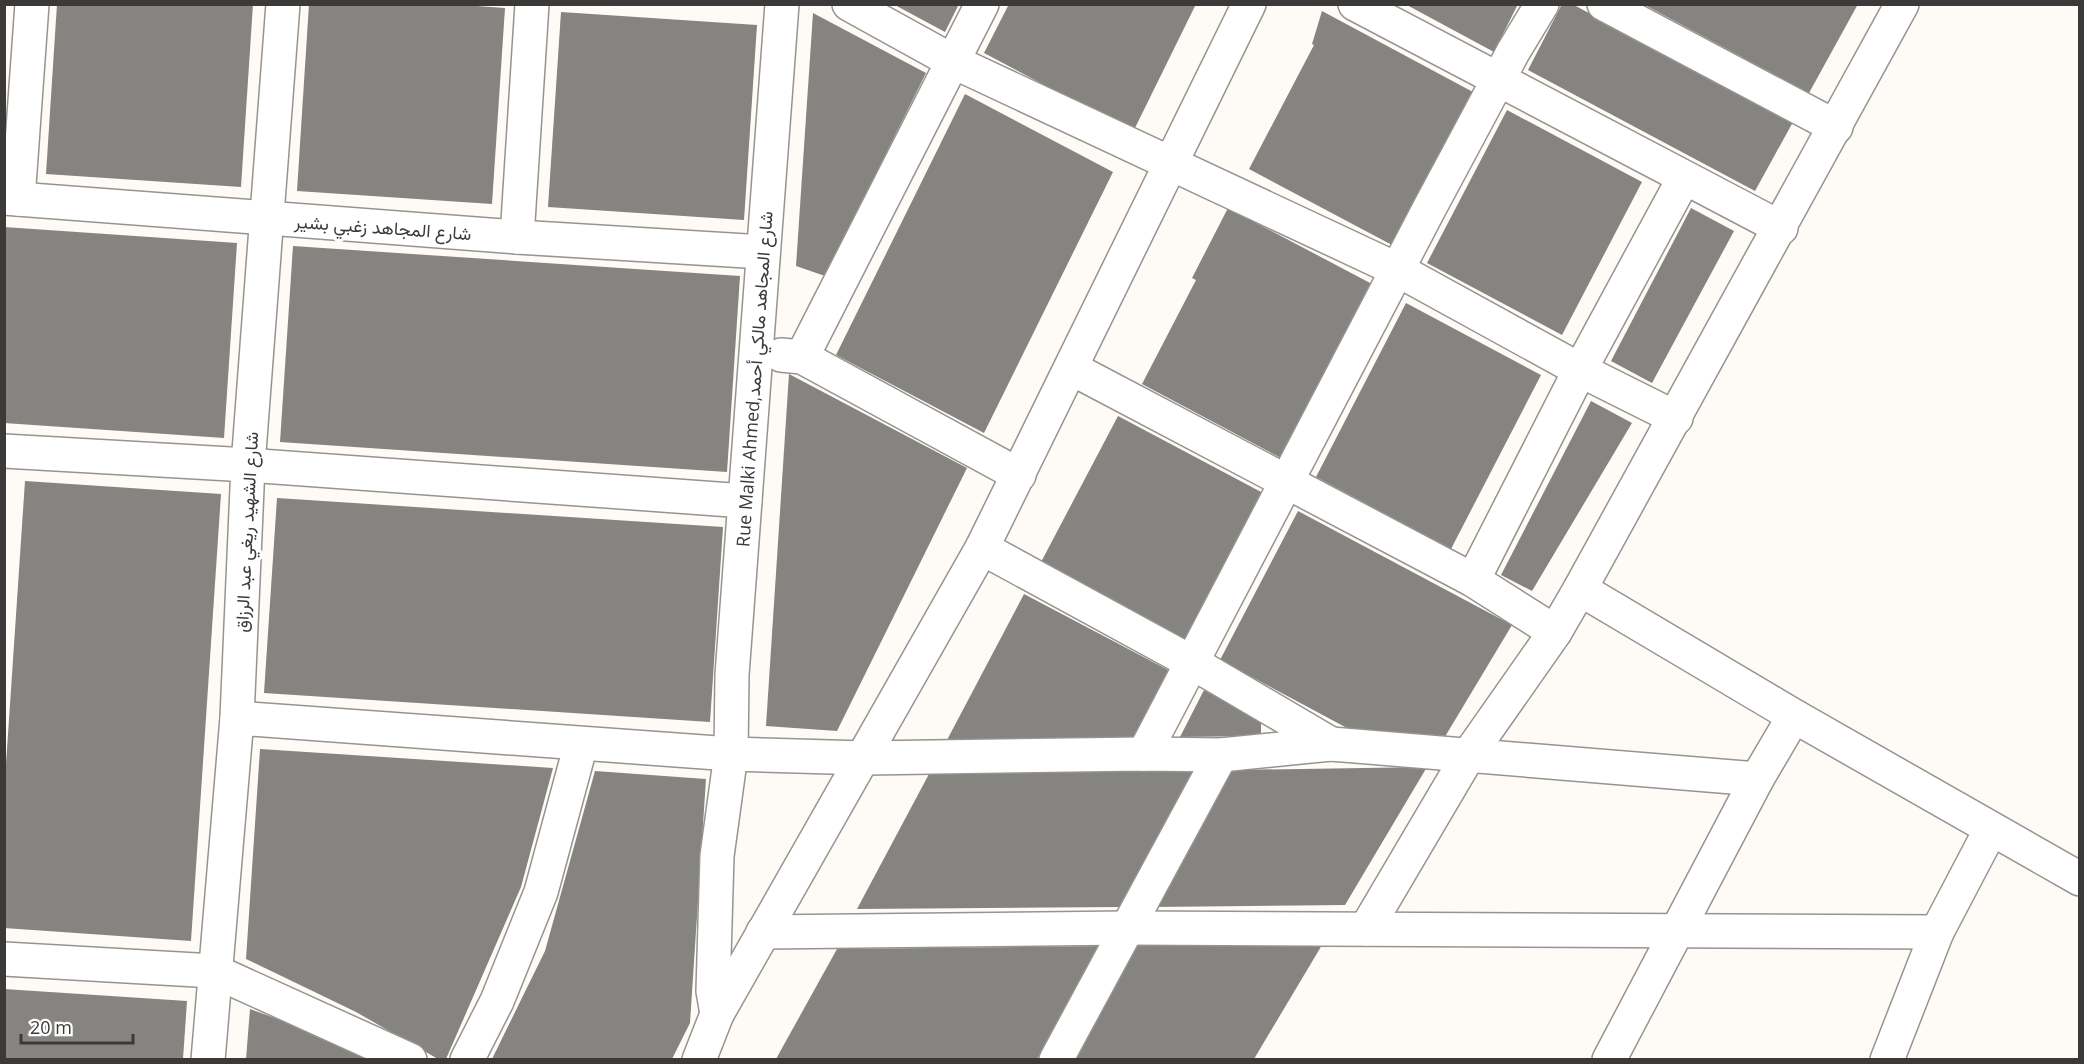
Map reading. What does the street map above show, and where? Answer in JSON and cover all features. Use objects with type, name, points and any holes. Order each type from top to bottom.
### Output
[{"type":"street","points":[[11,198],[32,4]]},
{"type":"street","name":"شارع الشهيد ريغي عبد الرزاق","points":[[208,1059],[237,718],[248,465],[283,4]]},
{"type":"street","points":[[517,237],[532,4]]},
{"type":"street","name":"Rue Malki Ahmed,شارع المجاهد مالكي أحمد","points":[[717,1014],[713,991],[717,856],[730,754],[732,675],[782,4]]},
{"type":"street","points":[[849,4],[954,62],[1398,270],[1580,370],[1677,418]]},
{"type":"street","points":[[802,357],[982,4]]},
{"type":"street","points":[[699,1059],[717,1014],[982,548],[1172,165],[1249,4]]},
{"type":"street","points":[[1355,4],[1499,82],[1781,228]]},
{"type":"street","points":[[1144,754],[1513,52],[1542,4]]},
{"type":"street","points":[[1604,4],[1836,127]]},
{"type":"street","points":[[1366,929],[1468,756],[1555,632],[1580,589],[1677,418],[1902,4]]},
{"type":"street","points":[[1473,580],[1580,370],[1684,178]]},
{"type":"street","name":"شارع المجاهد زغبي بشير","points":[[11,198],[517,237],[763,252]]},
{"type":"street","points":[[757,352],[802,357],[1019,475]]},
{"type":"street","points":[[1071,368],[1473,580],[1555,632]]},
{"type":"street","points":[[4,451],[248,465],[745,501]]},
{"type":"street","points":[[982,548],[1193,663],[1331,744]]},
{"type":"street","points":[[1580,589],[1794,717],[2079,879]]},
{"type":"street","points":[[1609,1059],[1757,779],[1794,717]]},
{"type":"street","points":[[237,718],[730,754],[864,758],[1221,755],[1331,744],[1757,779]]},
{"type":"street","points":[[468,1059],[497,1001],[541,892],[581,744]]},
{"type":"street","points":[[1056,1059],[1221,755]]},
{"type":"street","points":[[1887,1059],[1937,932],[1991,829]]},
{"type":"street","points":[[763,932],[1128,928],[1937,932]]},
{"type":"street","points":[[4,960],[214,971],[410,1059]]},
{"type":"building","points":[[57,4],[253,4],[241,187],[46,174]]},
{"type":"building","points":[[309,4],[449,4],[505,8],[492,204],[297,191]]},
{"type":"building","points":[[893,4],[959,4],[945,32]]},
{"type":"building","points":[[1009,4],[1196,4],[1133,132],[984,53]]},
{"type":"building","points":[[1405,4],[1518,4],[1494,52]]},
{"type":"building","points":[[1562,4],[1572,4],[1793,122],[1755,191],[1528,70]]},
{"type":"building","points":[[1643,4],[1858,4],[1809,93]]},
{"type":"building","points":[[1322,11],[1473,92],[1392,245],[1249,169],[1314,45],[1312,44]]},
{"type":"building","points":[[561,12],[757,25],[744,220],[548,207]]},
{"type":"building","points":[[813,13],[926,73],[825,276],[796,266]]},
{"type":"building","points":[[965,94],[1113,172],[984,433],[836,355]]},
{"type":"building","points":[[1507,110],[1642,182],[1562,335],[1427,263]]},
{"type":"building","points":[[1228,208],[1372,284],[1281,458],[1142,384],[1196,280],[1192,278]]},
{"type":"building","points":[[1691,208],[1734,231],[1652,383],[1611,361]]},
{"type":"building","points":[[4,227],[237,243],[224,438],[4,423]]},
{"type":"building","points":[[293,246],[740,276],[727,472],[280,442]]},
{"type":"building","points":[[1406,303],[1541,375],[1451,549],[1316,477]]},
{"type":"building","points":[[789,374],[967,468],[837,731],[766,726]]},
{"type":"building","points":[[1591,401],[1632,423],[1532,591],[1501,575]]},
{"type":"building","points":[[1118,416],[1263,493],[1185,641],[1040,564]]},
{"type":"building","points":[[25,481],[221,494],[191,941],[4,928],[4,794]]},
{"type":"building","points":[[277,498],[723,527],[710,722],[264,693]]},
{"type":"building","points":[[1298,511],[1512,625],[1443,740],[1429,734],[1360,735],[1220,660]]},
{"type":"building","points":[[1024,594],[1170,671],[1135,737],[947,740]]},
{"type":"building","points":[[1204,690],[1261,721],[1261,736],[1180,737]]},
{"type":"building","points":[[260,749],[553,768],[521,887],[446,1059],[438,1059],[356,1012],[246,959]]},
{"type":"building","points":[[1427,767],[1345,905],[1153,907],[1229,770]]},
{"type":"building","points":[[1197,770],[1122,907],[857,909],[929,774]]},
{"type":"building","points":[[595,771],[706,779],[690,1023],[672,1059],[492,1059],[545,951]]},
{"type":"building","points":[[1322,945],[1254,1059],[1069,1059],[1132,946]]},
{"type":"building","points":[[1100,946],[1037,1059],[776,1059],[837,949]]},
{"type":"building","points":[[4,989],[187,1001],[183,1059],[4,1059]]},
{"type":"building","points":[[250,1009],[338,1041],[377,1059],[246,1059]]}]
